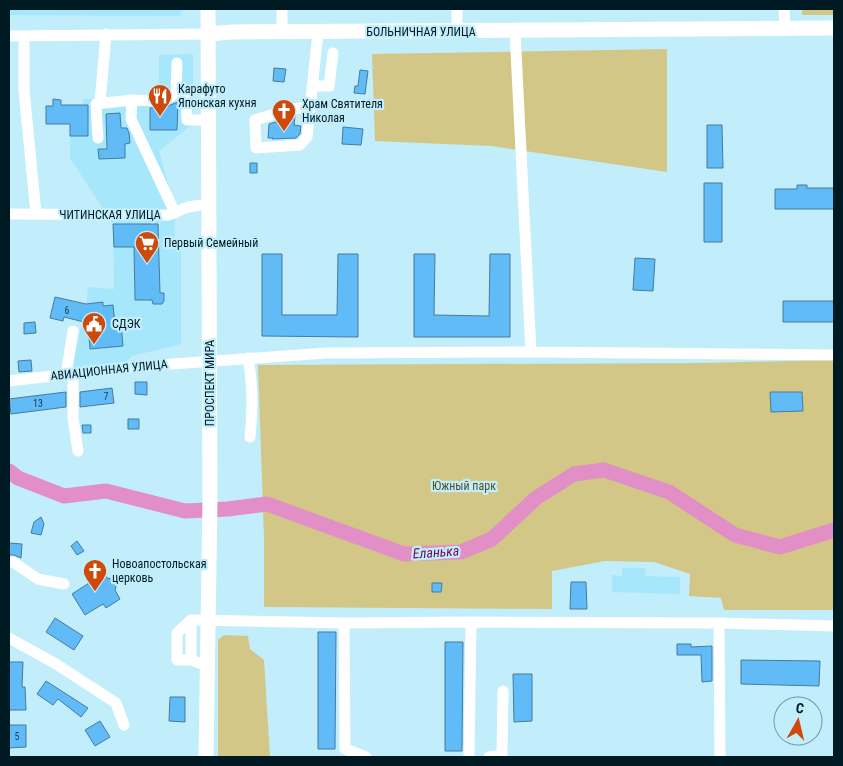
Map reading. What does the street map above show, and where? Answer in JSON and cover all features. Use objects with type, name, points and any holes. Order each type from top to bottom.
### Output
[{"type":"main road","name":"ПРОСПЕКТ МИРА","points":[[206,757],[210,527],[208,9]]},
{"type":"main road","points":[[813,28],[834,24]]},
{"type":"main road","name":"БОЛЬНИЧНАЯ УЛИЦА","points":[[208,34],[834,28]]},
{"type":"street","points":[[282,9],[282,33]]},
{"type":"street","points":[[457,32],[457,9],[460,9]]},
{"type":"street","points":[[784,9],[785,28]]},
{"type":"street","points":[[515,31],[531,352]]},
{"type":"street","points":[[310,106],[288,110],[256,120],[256,148],[300,145],[307,137],[318,32]]},
{"type":"street","points":[[100,104],[106,34]]},
{"type":"street","name":"БОЛЬНИЧНАЯ УЛИЦА","points":[[9,36],[208,34]]},
{"type":"street","points":[[24,37],[24,90],[36,214]]},
{"type":"street","points":[[312,86],[329,86],[333,53]]},
{"type":"street","points":[[176,63],[176,94]]},
{"type":"street","points":[[98,138],[96,104],[132,100],[163,101],[176,94],[186,94],[187,120],[208,120]]},
{"type":"street","points":[[132,100],[131,119],[175,213]]},
{"type":"street","name":"ЧИТИНСКАЯ УЛИЦА","points":[[9,214],[169,215],[188,207],[209,204]]},
{"type":"street","points":[[73,330],[69,375],[72,418],[78,450]]},
{"type":"street","name":"АВИАЦИОННАЯ УЛИЦА","points":[[9,381],[210,360],[326,353],[531,352],[834,355]]},
{"type":"street","points":[[246,358],[252,376],[253,410],[250,437]]},
{"type":"street","points":[[9,562],[13,562],[38,579],[64,584]]},
{"type":"street","points":[[208,666],[190,660],[177,660],[178,633],[191,620],[344,623],[719,623],[834,626]]},
{"type":"street","points":[[469,757],[471,622]]},
{"type":"street","points":[[344,623],[345,749],[366,757]]},
{"type":"street","points":[[719,623],[720,757]]},
{"type":"street","points":[[9,638],[56,664],[116,703],[124,725]]},
{"type":"street","points":[[489,757],[502,755],[503,692]]},
{"type":"shaded area","points":[[9,9],[181,9],[181,16],[9,15]]},
{"type":"shaded area","points":[[193,54],[193,124],[159,151],[173,202],[175,221],[174,241],[181,245],[181,344],[132,356],[125,364],[72,369],[88,287],[114,289],[113,224],[70,158],[70,105],[83,105],[83,99],[159,99],[159,55]]},
{"type":"shaded area","points":[[622,568],[645,568],[646,576],[680,577],[680,594],[612,592],[612,575],[622,576]]},
{"type":"green space","points":[[802,9],[834,9],[834,15],[802,15]]},
{"type":"green space","points":[[667,49],[667,172],[491,146],[375,141],[372,54]]},
{"type":"green space","name":"Южный парк","points":[[834,360],[834,610],[724,610],[721,598],[689,596],[690,574],[654,562],[605,561],[552,571],[552,609],[264,607],[264,539],[258,365],[703,363]]},
{"type":"green space","points":[[224,635],[248,636],[250,649],[264,660],[270,757],[218,757],[218,640]]},
{"type":"building","points":[[274,68],[286,69],[284,82],[273,81]]},
{"type":"building","points":[[360,70],[368,71],[365,94],[354,93],[355,86],[358,86]]},
{"type":"building","points":[[53,99],[61,100],[61,105],[88,105],[88,136],[70,136],[70,124],[46,124],[46,106],[53,106]]},
{"type":"building","points":[[178,102],[177,130],[150,130],[150,108],[163,108]]},
{"type":"building","points":[[120,113],[121,128],[127,128],[129,133],[130,143],[125,144],[125,158],[99,159],[98,149],[107,149],[106,114]]},
{"type":"building","name":"Храм Святителя Николая","points":[[295,116],[294,125],[301,126],[300,134],[296,138],[268,138],[269,124]]},
{"type":"building","points":[[707,125],[722,125],[723,168],[707,168]]},
{"type":"building","points":[[343,127],[363,129],[361,145],[342,144]]},
{"type":"building","points":[[250,163],[257,163],[257,173],[250,173]]},
{"type":"building","points":[[704,183],[722,183],[722,242],[704,242]]},
{"type":"building","points":[[797,185],[807,185],[807,188],[834,188],[834,209],[775,209],[775,189],[797,189]]},
{"type":"building","name":"Первый Семейный","points":[[113,224],[158,224],[160,293],[164,293],[162,304],[153,304],[152,300],[135,300],[134,247],[114,247]]},
{"type":"building","points":[[262,254],[282,254],[282,315],[337,315],[338,254],[358,254],[358,337],[262,336]]},
{"type":"building","points":[[414,254],[435,254],[434,315],[489,316],[490,254],[510,254],[510,337],[414,337]]},
{"type":"building","points":[[635,258],[655,259],[653,291],[633,290]]},
{"type":"building","points":[[55,297],[86,304],[103,302],[103,306],[113,305],[115,324],[121,324],[123,346],[90,349],[88,323],[64,317],[63,321],[50,318]]},
{"type":"building","points":[[783,301],[834,301],[834,322],[783,322]]},
{"type":"building","points":[[35,322],[36,333],[24,334],[24,323]]},
{"type":"building","points":[[31,360],[32,371],[19,372],[18,361]]},
{"type":"building","points":[[135,382],[147,382],[147,395],[135,394]]},
{"type":"building","points":[[112,388],[114,403],[80,407],[80,392]]},
{"type":"building","points":[[66,392],[66,407],[11,414],[9,399]]},
{"type":"building","points":[[770,392],[802,392],[803,411],[771,412]]},
{"type":"building","points":[[128,419],[139,419],[139,429],[128,429]]},
{"type":"building","points":[[82,425],[91,425],[91,433],[83,433]]},
{"type":"building","points":[[41,517],[44,524],[41,535],[31,533],[34,522]]},
{"type":"building","points":[[77,541],[84,551],[77,555],[71,546]]},
{"type":"building","points":[[9,543],[22,544],[21,558],[9,555]]},
{"type":"building","name":"Новоапостольская церковь","points":[[102,569],[107,578],[118,580],[115,590],[120,599],[106,608],[103,604],[85,615],[72,594],[89,583],[86,579]]},
{"type":"building","points":[[571,582],[586,582],[587,609],[570,609]]},
{"type":"building","points":[[432,583],[442,583],[441,592],[432,592]]},
{"type":"building","points":[[55,618],[83,636],[74,650],[46,632]]},
{"type":"building","points":[[318,632],[336,632],[335,749],[318,749]]},
{"type":"building","points":[[445,642],[463,642],[462,751],[445,751]]},
{"type":"building","points":[[677,644],[691,644],[691,647],[712,646],[712,681],[702,682],[701,655],[677,655]]},
{"type":"building","points":[[741,660],[820,661],[819,686],[741,684]]},
{"type":"building","points":[[9,662],[23,662],[22,687],[25,687],[26,710],[9,710]]},
{"type":"building","points":[[513,674],[532,674],[532,721],[514,722]]},
{"type":"building","points":[[46,681],[88,708],[81,717],[58,699],[53,705],[37,694]]},
{"type":"building","points":[[170,697],[185,697],[185,722],[169,721]]},
{"type":"building","points":[[100,721],[110,737],[95,746],[85,730]]},
{"type":"building","points":[[9,725],[26,725],[26,747],[9,748]]},
{"type":"waterway","name":"Еланька","points":[[9,471],[18,478],[64,496],[106,491],[185,511],[228,509],[267,504],[404,554],[461,552],[492,539],[536,498],[574,474],[604,470],[669,492],[735,535],[780,547],[834,530]]},
{"type":"place","name":"Карафуто Японская кухня","points":[[160,117]]},
{"type":"place","name":"Храм Святителя Николая","points":[[284,132]]},
{"type":"place","name":"Первый Семейный","points":[[147,264]]},
{"type":"place","name":"СДЭК","points":[[94,345]]},
{"type":"place","name":"Новоапостольская церковь","points":[[95,592]]}]
